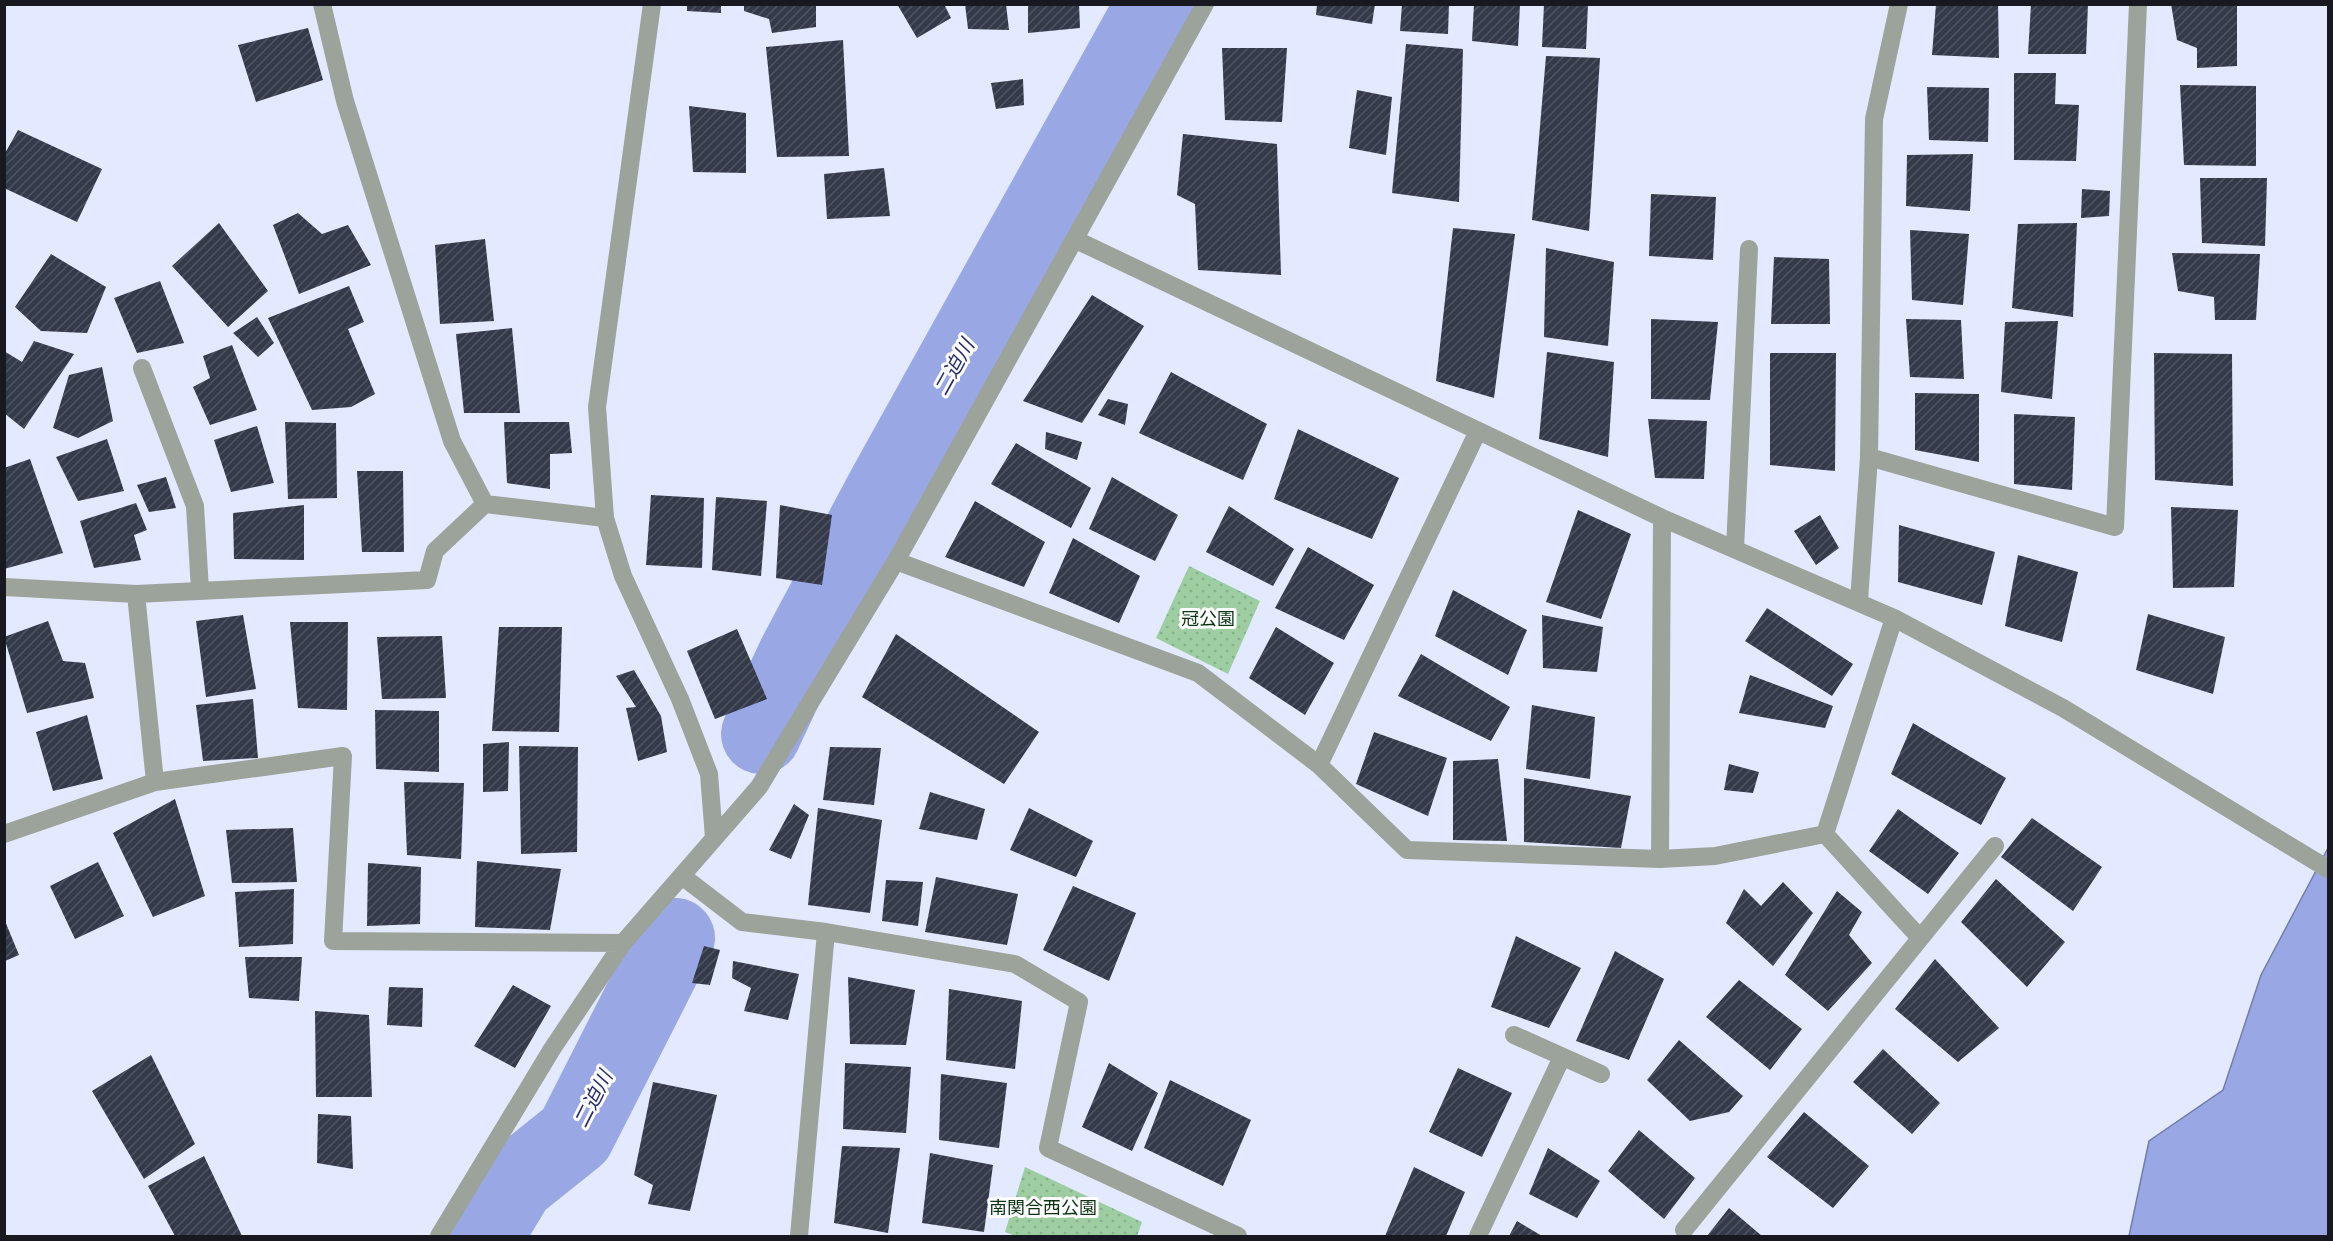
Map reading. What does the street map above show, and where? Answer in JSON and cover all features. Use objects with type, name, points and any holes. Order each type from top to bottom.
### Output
[{"type":"street","points":[[322,4],[345,101],[452,441],[485,504]]},
{"type":"street","points":[[652,4],[597,407],[605,518],[623,576],[680,699],[709,774],[714,838]]},
{"type":"street","points":[[439,1236],[552,1049],[623,943],[759,787],[896,561],[1205,4]]},
{"type":"street","points":[[1859,601],[1869,457],[1874,119],[1899,4]]},
{"type":"street","points":[[1869,457],[2115,526],[2138,4]]},
{"type":"street","points":[[1076,240],[1662,518],[1894,618],[2063,708],[2328,868]]},
{"type":"street","points":[[1735,549],[1749,249]]},
{"type":"street","points":[[142,368],[195,506],[200,590]]},
{"type":"street","points":[[1319,765],[1478,431]]},
{"type":"street","points":[[4,587],[136,594],[427,580],[435,551],[485,504],[605,518]]},
{"type":"street","points":[[1660,859],[1662,518]]},
{"type":"street","points":[[896,561],[1198,673],[1319,765],[1407,850],[1660,859],[1715,856],[1825,834]]},
{"type":"street","points":[[136,594],[155,782]]},
{"type":"street","points":[[1825,834],[1894,618]]},
{"type":"street","points":[[4,834],[155,782],[343,756],[333,941],[623,943]]},
{"type":"street","points":[[1825,834],[1920,938]]},
{"type":"street","points":[[1684,1230],[1995,846]]},
{"type":"street","points":[[682,876],[742,922],[826,932],[1015,964],[1078,1002],[1048,1148],[1238,1236]]},
{"type":"street","points":[[799,1236],[826,932]]},
{"type":"street","points":[[1514,1035],[1601,1074]]},
{"type":"street","points":[[1478,1236],[1562,1057]]},
{"type":"green space","name":"冠公園","points":[[1189,566],[1260,601],[1228,674],[1156,638]]},
{"type":"green space","name":"南関合西公園","points":[[1025,1167],[1142,1222],[1137,1236],[1016,1236],[1005,1232]]},
{"type":"water","points":[[2328,848],[2328,1236],[2129,1236],[2149,1141],[2223,1090],[2261,975]]},
{"type":"building","points":[[687,4],[721,4],[721,13],[687,11]]},
{"type":"building","points":[[744,4],[816,4],[816,27],[772,33],[769,19],[744,11]]},
{"type":"building","points":[[897,4],[944,4],[951,18],[917,38]]},
{"type":"building","points":[[965,4],[1006,4],[1009,30],[968,29]]},
{"type":"building","points":[[1028,4],[1079,4],[1080,28],[1028,33]]},
{"type":"building","points":[[1317,4],[1375,4],[1372,24],[1316,15]]},
{"type":"building","points":[[1402,4],[1449,4],[1448,34],[1400,31]]},
{"type":"building","points":[[1474,4],[1520,4],[1518,46],[1472,41]]},
{"type":"building","points":[[1544,4],[1588,4],[1586,49],[1542,47]]},
{"type":"building","points":[[1936,4],[1998,4],[1999,58],[1932,55]]},
{"type":"building","points":[[2031,4],[2088,4],[2086,54],[2028,54]]},
{"type":"building","points":[[2171,4],[2237,4],[2237,66],[2197,68],[2197,48],[2177,40]]},
{"type":"building","points":[[308,28],[323,80],[256,102],[238,45]]},
{"type":"building","points":[[843,40],[849,156],[777,157],[766,47]]},
{"type":"building","points":[[1406,44],[1463,49],[1459,202],[1392,193]]},
{"type":"building","points":[[1222,48],[1287,48],[1282,122],[1225,120]]},
{"type":"building","points":[[1546,56],[1600,58],[1589,231],[1532,220]]},
{"type":"building","points":[[2014,73],[2056,73],[2055,104],[2079,105],[2076,161],[2014,160]]},
{"type":"building","points":[[1023,79],[1024,105],[996,109],[991,83]]},
{"type":"building","points":[[2180,85],[2256,86],[2256,166],[2184,165]]},
{"type":"building","points":[[1927,87],[1989,88],[1988,142],[1929,140]]},
{"type":"building","points":[[1357,90],[1392,97],[1386,155],[1349,148]]},
{"type":"building","points":[[689,106],[746,113],[746,173],[693,172]]},
{"type":"building","points":[[18,130],[102,169],[77,222],[4,188],[4,155]]},
{"type":"building","points":[[1183,134],[1277,144],[1281,275],[1198,270],[1195,204],[1177,195]]},
{"type":"building","points":[[1973,154],[1970,211],[1906,206],[1907,155]]},
{"type":"building","points":[[884,168],[890,216],[827,219],[824,174]]},
{"type":"building","points":[[2200,178],[2267,178],[2265,246],[2202,243]]},
{"type":"building","points":[[2082,189],[2110,191],[2109,216],[2081,218]]},
{"type":"building","points":[[1651,194],[1716,197],[1713,260],[1649,256]]},
{"type":"building","points":[[298,213],[322,234],[348,225],[371,265],[299,294],[273,225]]},
{"type":"building","points":[[219,223],[268,291],[228,327],[172,266]]},
{"type":"building","points":[[2077,223],[2073,317],[2012,308],[2018,224]]},
{"type":"building","points":[[1453,228],[1515,234],[1494,398],[1436,381]]},
{"type":"building","points":[[1910,230],[1969,234],[1963,305],[1912,300]]},
{"type":"building","points":[[485,239],[494,321],[440,324],[435,245]]},
{"type":"building","points":[[1546,248],[1614,262],[1608,346],[1544,337]]},
{"type":"building","points":[[2172,253],[2260,254],[2256,320],[2215,320],[2214,297],[2178,291]]},
{"type":"building","points":[[51,254],[106,287],[87,333],[41,331],[15,307]]},
{"type":"building","points":[[1774,257],[1829,259],[1830,324],[1771,324]]},
{"type":"building","points":[[160,281],[184,343],[137,353],[114,298]]},
{"type":"building","points":[[349,286],[364,322],[348,329],[375,394],[351,407],[312,410],[268,318]]},
{"type":"building","points":[[1092,295],[1144,326],[1082,423],[1023,401]]},
{"type":"building","points":[[257,317],[274,343],[258,357],[233,333]]},
{"type":"building","points":[[1651,319],[1718,322],[1710,400],[1651,399]]},
{"type":"building","points":[[1906,319],[1961,320],[1964,379],[1910,377]]},
{"type":"building","points":[[2058,321],[2052,399],[2001,392],[2005,322]]},
{"type":"building","points":[[512,328],[520,413],[464,413],[456,334]]},
{"type":"building","points":[[34,341],[74,354],[24,429],[4,413],[4,351],[22,362]]},
{"type":"building","points":[[232,345],[257,410],[210,425],[193,387],[210,378],[203,356]]},
{"type":"building","points":[[1547,352],[1614,362],[1608,457],[1539,439]]},
{"type":"building","points":[[1770,353],[1836,353],[1835,471],[1770,465]]},
{"type":"building","points":[[2154,353],[2232,354],[2233,486],[2155,480]]},
{"type":"building","points":[[102,367],[113,421],[78,438],[53,428],[69,375]]},
{"type":"building","points":[[1171,372],[1267,424],[1243,480],[1139,433]]},
{"type":"building","points":[[1915,393],[1979,394],[1979,462],[1915,450]]},
{"type":"building","points":[[1108,399],[1128,404],[1125,425],[1098,415]]},
{"type":"building","points":[[2014,414],[2075,417],[2072,490],[2014,484]]},
{"type":"building","points":[[1648,419],[1707,421],[1704,479],[1655,478]]},
{"type":"building","points":[[285,422],[336,423],[337,498],[288,499]]},
{"type":"building","points":[[504,422],[569,422],[572,453],[550,454],[550,489],[507,483]]},
{"type":"building","points":[[257,426],[274,483],[231,492],[214,440]]},
{"type":"building","points":[[1298,429],[1399,478],[1372,539],[1274,499]]},
{"type":"building","points":[[1046,432],[1082,442],[1077,460],[1045,449]]},
{"type":"building","points":[[107,439],[124,491],[78,501],[56,457]]},
{"type":"building","points":[[1016,443],[1091,488],[1071,528],[991,484]]},
{"type":"building","points":[[30,459],[63,553],[4,569],[4,468]]},
{"type":"building","points":[[357,471],[403,471],[404,552],[362,552]]},
{"type":"building","points":[[166,477],[176,508],[149,512],[137,485]]},
{"type":"building","points":[[1112,477],[1178,515],[1155,561],[1089,529]]},
{"type":"building","points":[[651,495],[704,498],[702,568],[646,565]]},
{"type":"building","points":[[716,497],[767,501],[761,576],[712,570]]},
{"type":"building","points":[[975,501],[1045,542],[1024,587],[945,557]]},
{"type":"building","points":[[136,503],[147,530],[134,535],[141,560],[94,568],[80,521]]},
{"type":"building","points":[[304,505],[304,560],[234,559],[233,513]]},
{"type":"building","points":[[780,505],[832,515],[822,585],[776,578]]},
{"type":"building","points":[[1229,506],[1294,549],[1273,586],[1206,552]]},
{"type":"building","points":[[2171,507],[2238,510],[2234,587],[2173,588]]},
{"type":"building","points":[[1578,510],[1631,534],[1601,619],[1546,602]]},
{"type":"building","points":[[1820,515],[1839,548],[1816,565],[1794,531]]},
{"type":"building","points":[[1899,525],[1995,552],[1982,605],[1898,582]]},
{"type":"building","points":[[1073,538],[1140,576],[1119,623],[1049,593]]},
{"type":"building","points":[[1308,547],[1374,585],[1344,640],[1275,608]]},
{"type":"building","points":[[2018,555],[2078,572],[2062,642],[2005,626]]},
{"type":"building","points":[[1453,590],[1527,630],[1508,675],[1435,636]]},
{"type":"building","points":[[1767,608],[1853,664],[1832,696],[1745,641]]},
{"type":"building","points":[[2148,614],[2225,637],[2213,694],[2136,670]]},
{"type":"building","points":[[243,615],[256,689],[206,697],[196,621]]},
{"type":"building","points":[[1542,615],[1603,627],[1597,672],[1543,668]]},
{"type":"building","points":[[48,621],[63,661],[85,663],[94,698],[27,713],[4,637]]},
{"type":"building","points":[[290,622],[348,622],[347,710],[298,708]]},
{"type":"building","points":[[499,627],[562,627],[559,732],[492,731]]},
{"type":"building","points":[[1276,627],[1334,663],[1305,715],[1249,678]]},
{"type":"building","points":[[737,629],[767,699],[715,719],[687,651]]},
{"type":"building","points":[[896,634],[1039,732],[1004,784],[862,697]]},
{"type":"building","points":[[442,636],[446,698],[382,699],[377,637]]},
{"type":"building","points":[[1421,654],[1510,707],[1491,741],[1398,696]]},
{"type":"building","points":[[634,670],[661,716],[667,752],[638,761],[626,708],[636,707],[616,676]]},
{"type":"building","points":[[1750,675],[1833,706],[1825,728],[1739,713]]},
{"type":"building","points":[[253,699],[258,758],[203,761],[196,705]]},
{"type":"building","points":[[1532,705],[1595,717],[1590,779],[1526,769]]},
{"type":"building","points":[[375,710],[439,711],[439,772],[376,769]]},
{"type":"building","points":[[87,715],[103,779],[53,791],[36,732]]},
{"type":"building","points":[[1913,723],[2006,778],[1981,825],[1891,774]]},
{"type":"building","points":[[1374,732],[1447,758],[1428,816],[1356,784]]},
{"type":"building","points":[[509,742],[508,791],[483,792],[483,744]]},
{"type":"building","points":[[519,746],[578,747],[577,852],[521,854]]},
{"type":"building","points":[[830,747],[881,748],[874,805],[823,800]]},
{"type":"building","points":[[1498,759],[1507,841],[1453,840],[1453,761]]},
{"type":"building","points":[[1729,764],[1759,772],[1753,793],[1724,790]]},
{"type":"building","points":[[1524,778],[1631,796],[1621,848],[1524,842]]},
{"type":"building","points":[[404,782],[464,783],[461,859],[407,855]]},
{"type":"building","points":[[930,792],[985,809],[977,840],[919,829]]},
{"type":"building","points":[[175,799],[205,896],[153,917],[113,833]]},
{"type":"building","points":[[794,804],[809,815],[791,859],[769,850]]},
{"type":"building","points":[[818,808],[882,820],[870,913],[808,905]]},
{"type":"building","points":[[1029,808],[1093,841],[1076,877],[1010,850]]},
{"type":"building","points":[[1898,809],[1959,853],[1928,894],[1869,851]]},
{"type":"building","points":[[2032,818],[2102,867],[2073,911],[2001,857]]},
{"type":"building","points":[[293,828],[297,882],[232,883],[226,830]]},
{"type":"building","points":[[477,861],[561,869],[550,930],[475,927]]},
{"type":"building","points":[[98,862],[124,916],[75,939],[50,886]]},
{"type":"building","points":[[368,863],[421,867],[420,924],[367,926]]},
{"type":"building","points":[[936,877],[1018,894],[1007,945],[925,932]]},
{"type":"building","points":[[1996,879],[2065,942],[2027,987],[1961,922]]},
{"type":"building","points":[[886,880],[923,882],[918,926],[882,921]]},
{"type":"building","points":[[1783,882],[1813,913],[1773,966],[1726,923],[1744,889],[1761,906]]},
{"type":"building","points":[[1073,886],[1136,913],[1109,981],[1043,950]]},
{"type":"building","points":[[294,889],[293,944],[239,947],[235,892]]},
{"type":"building","points":[[1837,891],[1862,912],[1849,935],[1872,963],[1828,1011],[1785,975]]},
{"type":"building","points":[[5,921],[19,955],[5,961]]},
{"type":"building","points":[[1516,936],[1581,968],[1549,1028],[1491,1007]]},
{"type":"building","points":[[704,946],[720,950],[710,985],[692,983]]},
{"type":"building","points":[[1615,951],[1664,979],[1629,1060],[1576,1041]]},
{"type":"building","points":[[245,957],[302,957],[299,1001],[249,998]]},
{"type":"building","points":[[1935,959],[1999,1028],[1958,1062],[1895,1009]]},
{"type":"building","points":[[733,961],[799,974],[788,1020],[744,1011],[751,988],[732,978]]},
{"type":"building","points":[[848,977],[915,990],[906,1045],[850,1044]]},
{"type":"building","points":[[1739,980],[1802,1029],[1770,1070],[1706,1017]]},
{"type":"building","points":[[513,985],[551,1006],[515,1068],[474,1046]]},
{"type":"building","points":[[389,987],[423,988],[422,1027],[387,1025]]},
{"type":"building","points":[[949,989],[1022,1001],[1015,1069],[946,1060]]},
{"type":"building","points":[[315,1011],[369,1015],[372,1097],[316,1097]]},
{"type":"building","points":[[1679,1040],[1743,1096],[1729,1112],[1690,1121],[1647,1080]]},
{"type":"building","points":[[1883,1049],[1940,1103],[1912,1134],[1853,1082]]},
{"type":"building","points":[[151,1055],[195,1144],[144,1179],[92,1091]]},
{"type":"building","points":[[845,1063],[911,1067],[906,1133],[843,1129]]},
{"type":"building","points":[[1109,1063],[1158,1093],[1132,1151],[1082,1127]]},
{"type":"building","points":[[1458,1068],[1512,1093],[1482,1157],[1429,1132]]},
{"type":"building","points":[[941,1074],[1007,1083],[999,1148],[939,1140]]},
{"type":"building","points":[[1170,1080],[1251,1120],[1223,1186],[1144,1148]]},
{"type":"building","points":[[653,1082],[717,1095],[690,1211],[648,1204],[653,1185],[634,1175]]},
{"type":"building","points":[[1804,1112],[1869,1166],[1833,1208],[1767,1157]]},
{"type":"building","points":[[318,1114],[351,1116],[353,1169],[317,1163]]},
{"type":"building","points":[[1639,1130],[1695,1178],[1664,1219],[1608,1171]]},
{"type":"building","points":[[842,1146],[900,1148],[888,1233],[834,1223]]},
{"type":"building","points":[[1548,1148],[1600,1181],[1577,1218],[1529,1194]]},
{"type":"building","points":[[930,1153],[993,1165],[984,1232],[922,1223]]},
{"type":"building","points":[[204,1156],[242,1236],[175,1236],[148,1186]]},
{"type":"building","points":[[1414,1167],[1465,1192],[1446,1236],[1385,1236]]},
{"type":"building","points":[[1729,1208],[1762,1236],[1707,1236]]},
{"type":"building","points":[[1517,1221],[1542,1236],[1509,1236]]},
{"type":"waterway","name":"二迫川","points":[[761,734],[798,655],[888,486],[1156,4]]},
{"type":"waterway","name":"二迫川","points":[[483,1236],[515,1183],[575,1135],[675,938]]}]
